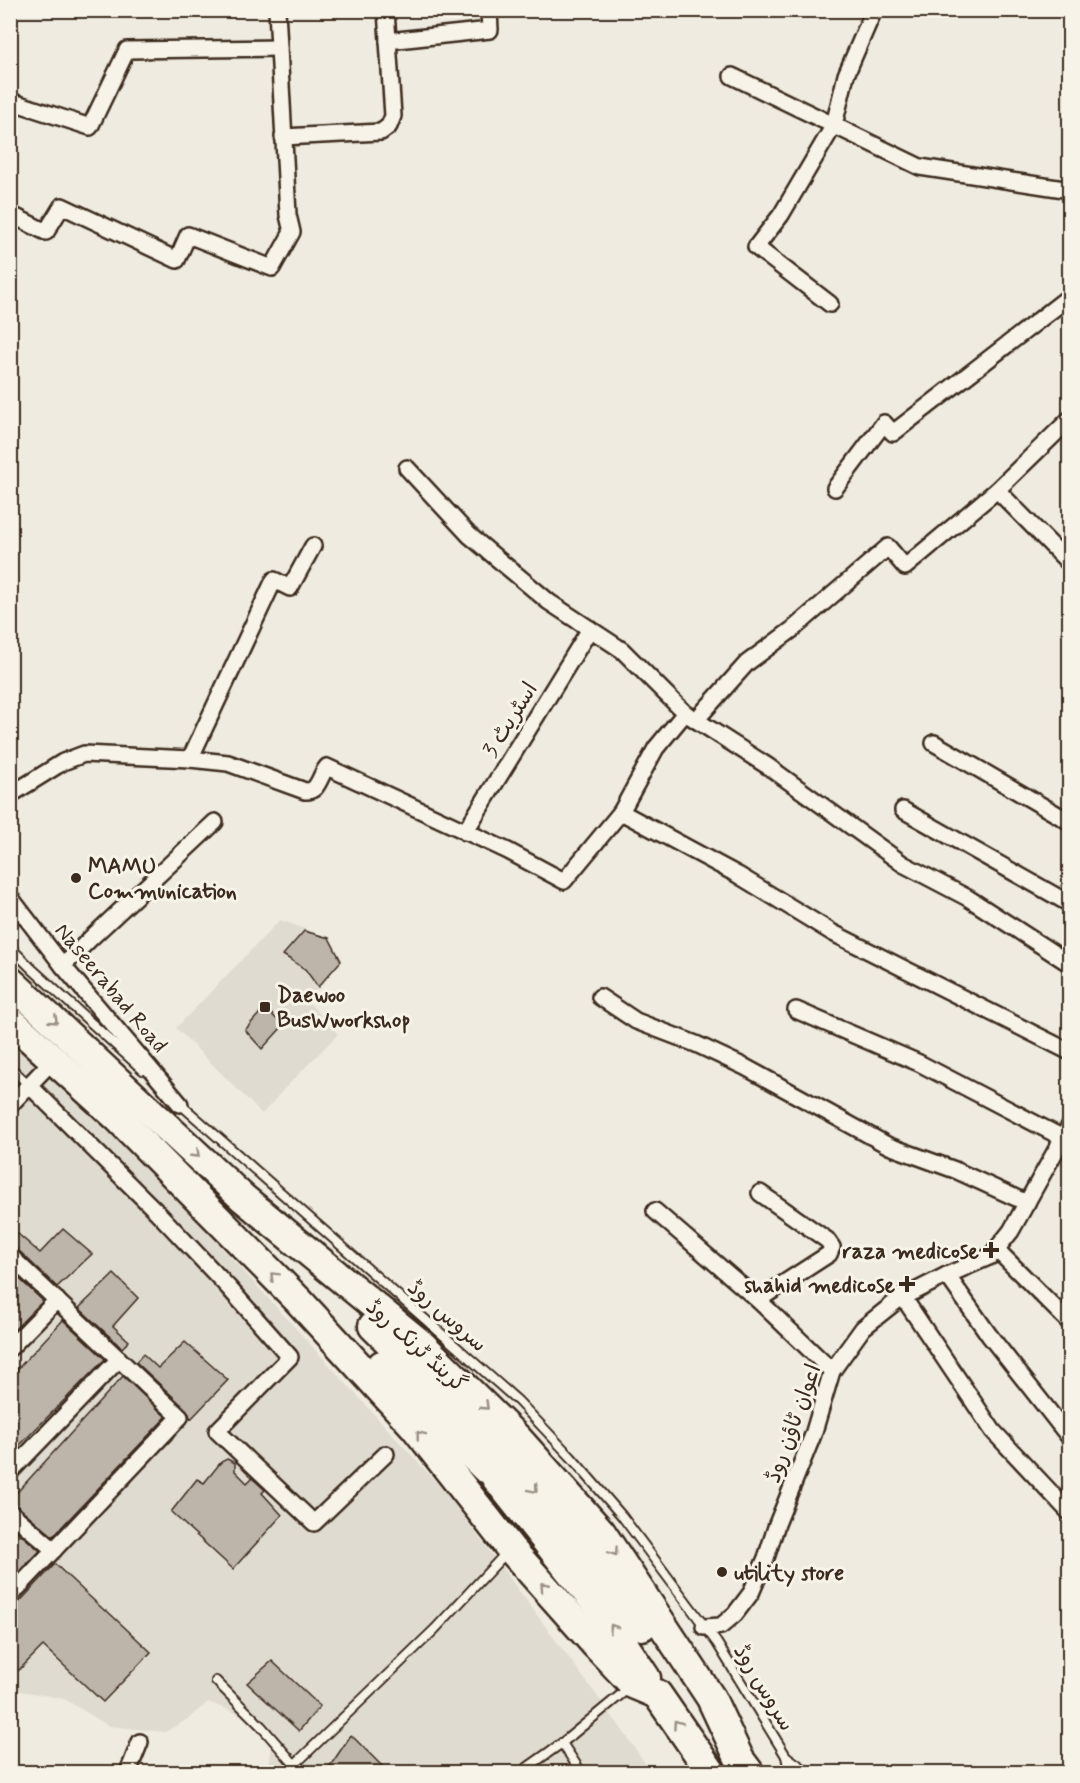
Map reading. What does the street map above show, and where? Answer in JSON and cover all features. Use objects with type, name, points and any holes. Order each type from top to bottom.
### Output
[{"type":"highway","name":"گرینڈ ٹرنک روڈ","points":[[10,981],[243,1198],[422,1345],[518,1439],[601,1532],[711,1698],[744,1766]]},
{"type":"highway","points":[[10,1020],[118,1118],[298,1299],[415,1427],[510,1548],[645,1689],[711,1773]]},
{"type":"highway","points":[[243,1198],[502,1453],[500,1460],[491,1468],[485,1468],[386,1368],[333,1320],[298,1299]]},
{"type":"highway","points":[[645,1689],[601,1610],[496,1478],[502,1466],[507,1463],[513,1464],[606,1576],[744,1766]]},
{"type":"street","points":[[10,214],[46,232],[62,206],[177,260],[188,235],[272,268],[292,232],[288,215],[277,10]]},
{"type":"street","points":[[283,137],[381,132],[389,126],[393,116],[386,10]]},
{"type":"street","points":[[388,41],[490,30],[489,10]]},
{"type":"street","points":[[830,304],[756,247],[781,215],[834,125],[846,75],[874,10]]},
{"type":"street","points":[[10,101],[90,127],[127,50],[279,48]]},
{"type":"street","points":[[732,76],[920,167],[1064,189],[1070,192]]},
{"type":"street","points":[[835,488],[884,423],[893,433],[1070,297]]},
{"type":"street","points":[[10,795],[63,762],[84,754],[228,763],[311,792],[316,788],[327,767],[508,851],[564,881],[621,812],[656,748],[747,663],[793,629],[888,547],[905,567],[997,490],[1070,419]]},
{"type":"street","points":[[407,468],[469,535],[549,602],[622,650],[690,716],[769,767],[903,864],[968,898],[1070,964]]},
{"type":"street","points":[[997,490],[1070,564]]},
{"type":"street","points":[[189,759],[274,580],[290,588],[313,546]]},
{"type":"street","name":"اسٹریٹ 3","points":[[465,832],[590,629]]},
{"type":"street","points":[[934,743],[1070,822]]},
{"type":"street","points":[[903,810],[1070,904]]},
{"type":"street","points":[[621,812],[738,875],[833,933],[1070,1052]]},
{"type":"street","points":[[63,966],[215,822]]},
{"type":"street","name":"Naseerabad Road","points":[[10,897],[63,966],[180,1104]]},
{"type":"street","points":[[600,997],[636,1021],[696,1044],[745,1067],[889,1146],[955,1170],[1027,1203]]},
{"type":"street","points":[[796,1010],[919,1063],[1066,1132]]},
{"type":"street","points":[[10,1105],[54,1059]]},
{"type":"street","points":[[29,1085],[158,1213],[290,1357],[217,1431],[314,1523],[386,1454]]},
{"type":"street","name":"اعوان ٹاؤن روڈ","points":[[704,1627],[721,1626],[735,1614],[751,1593],[813,1435],[832,1371],[862,1328],[903,1297],[990,1256],[1011,1231],[1066,1132]]},
{"type":"street","points":[[758,1300],[829,1254],[832,1247],[827,1240],[760,1193]]},
{"type":"street","points":[[656,1211],[758,1300],[832,1371]]},
{"type":"street","points":[[996,1250],[1070,1323]]},
{"type":"street","points":[[10,1256],[180,1417],[10,1596]]},
{"type":"street","points":[[947,1275],[989,1335],[1070,1438]]},
{"type":"street","points":[[903,1297],[993,1431],[1070,1513]]},
{"type":"street","points":[[10,1348],[57,1300]]},
{"type":"street","points":[[10,1473],[119,1359]]},
{"type":"street","points":[[10,1512],[54,1550]]},
{"type":"street","points":[[128,1773],[140,1742]]},
{"type":"lane","name":"سروس روڈ","points":[[10,946],[32,969],[180,1104],[518,1401],[571,1456],[622,1516],[729,1660],[786,1756],[789,1773]]},
{"type":"lane","points":[[10,1067],[29,1085]]},
{"type":"lane","points":[[287,1773],[435,1629],[510,1548]]},
{"type":"lane","points":[[216,1681],[261,1726],[295,1765]]},
{"type":"lane","points":[[521,1773],[562,1743],[645,1689]]},
{"type":"lane","points":[[562,1743],[581,1773]]},
{"type":"lane","points":[[786,1756],[808,1773]]},
{"type":"shaded area","points":[[280,920],[329,938],[341,961],[307,1000],[338,1034],[262,1114],[176,1028]]},
{"type":"shaded area","points":[[10,1038],[206,1223],[216,1241],[447,1494],[621,1728],[651,1772],[268,1772],[272,1746],[249,1718],[208,1702],[188,1719],[165,1732],[109,1726],[64,1699],[11,1689]]},
{"type":"building","points":[[304,931],[329,938],[341,961],[318,987],[305,969],[283,955]]},
{"type":"building","points":[[265,1007],[283,1026],[262,1049],[245,1030]]},
{"type":"building","points":[[10,1227],[40,1253],[63,1229],[92,1254],[57,1287],[17,1249],[10,1246]]},
{"type":"building","points":[[10,1270],[43,1301],[10,1334]]},
{"type":"building","points":[[114,1274],[138,1298],[113,1326],[129,1341],[122,1348],[79,1308]]},
{"type":"building","points":[[63,1320],[105,1359],[10,1455],[10,1377]]},
{"type":"building","points":[[185,1342],[228,1380],[191,1419],[187,1410],[136,1362],[143,1354],[158,1368]]},
{"type":"building","points":[[123,1376],[166,1417],[53,1536],[10,1500]]},
{"type":"building","points":[[227,1459],[235,1463],[235,1471],[247,1483],[252,1478],[265,1490],[262,1493],[282,1515],[233,1569],[171,1512],[197,1479],[204,1483],[221,1462]]},
{"type":"building","points":[[10,1525],[40,1551],[10,1581]]},
{"type":"building","points":[[55,1564],[151,1652],[103,1702],[43,1646],[10,1679],[10,1612]]},
{"type":"building","points":[[272,1661],[320,1706],[299,1731],[247,1683]]},
{"type":"building","points":[[351,1735],[389,1773],[336,1773],[330,1766]]},
{"type":"place","name":"MAMU Communication","points":[[76,878]]},
{"type":"place","name":"Daewoo BusWworkshop","points":[[265,1007]]},
{"type":"place","name":"raza medicose","points":[[991,1250]]},
{"type":"place","name":"shahid medicose","points":[[907,1284]]},
{"type":"place","name":"utility store","points":[[722,1572]]}]
